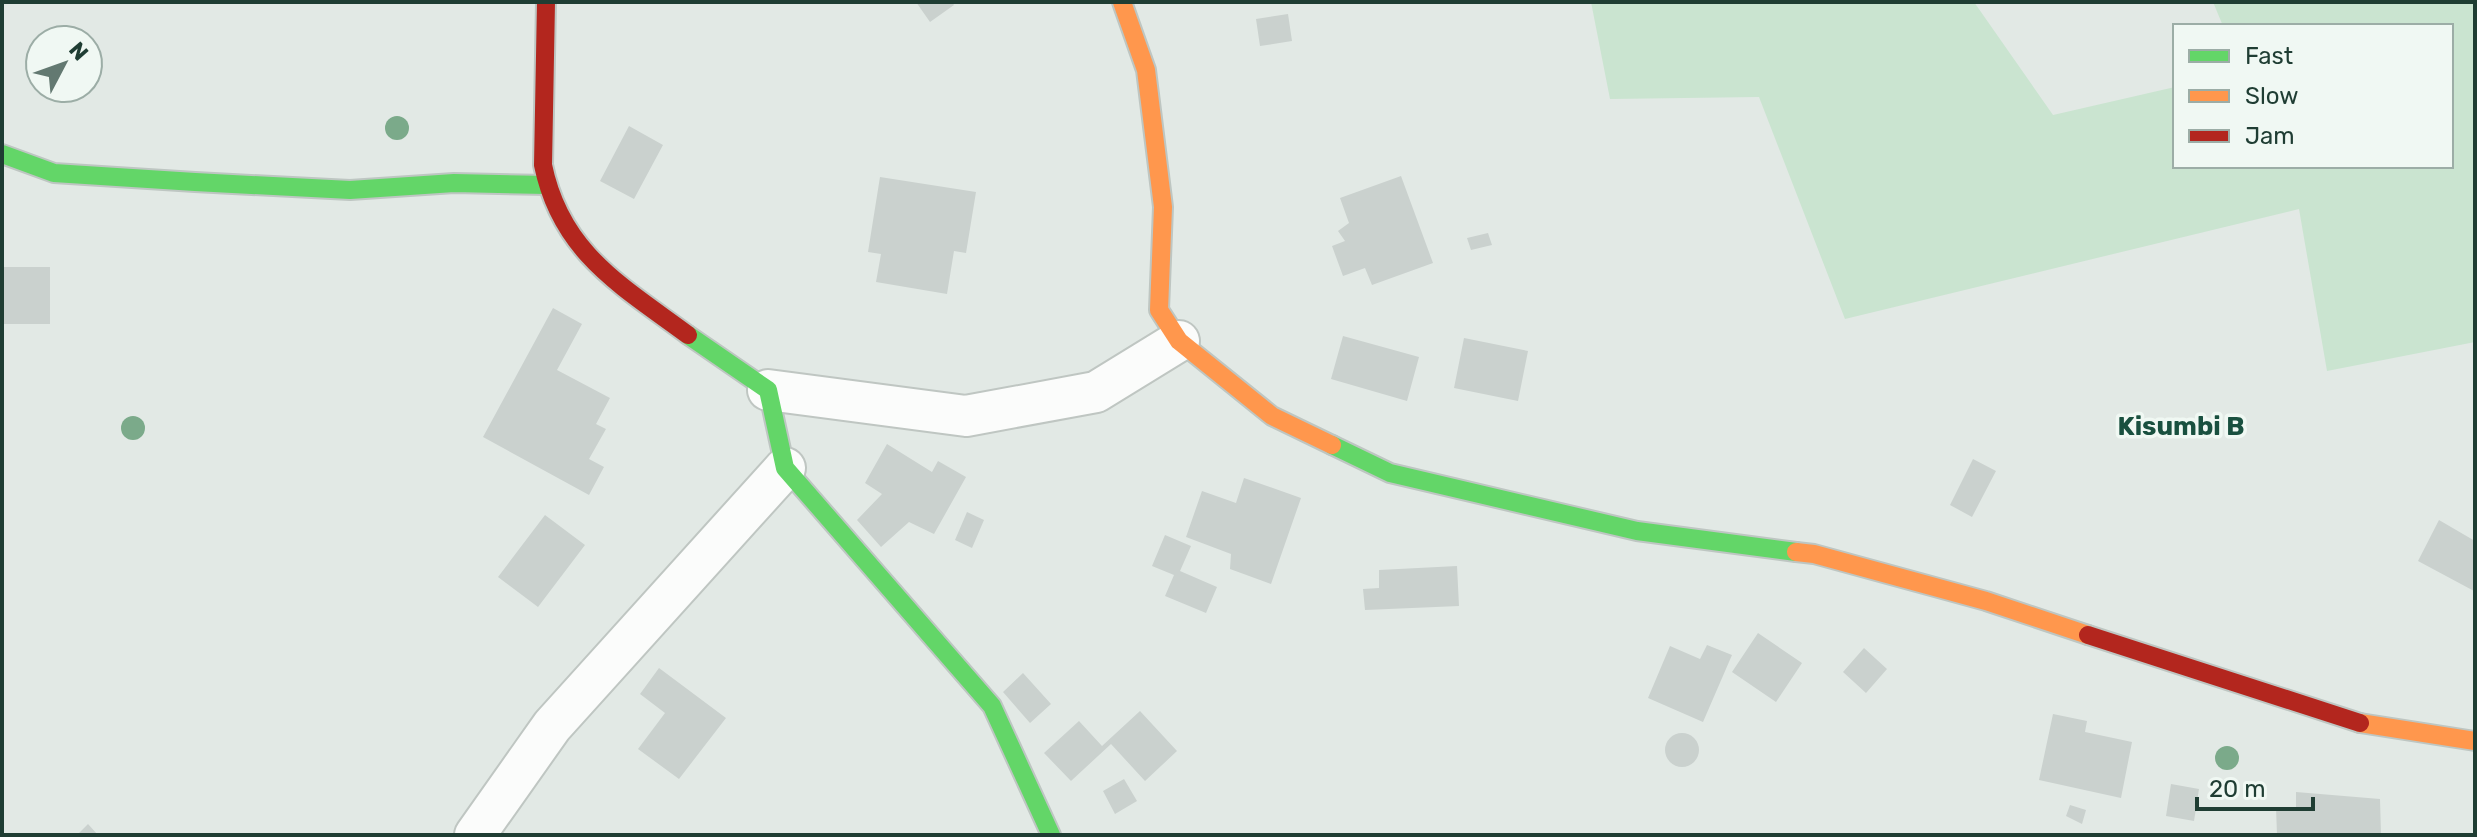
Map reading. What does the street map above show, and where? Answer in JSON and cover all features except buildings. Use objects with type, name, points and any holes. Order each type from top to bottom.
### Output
[{"type":"street","points":[[546,2],[543,165],[547,185],[568,233],[609,277],[768,390],[966,416],[1096,392],[1179,341]]},
{"type":"street","points":[[1122,2],[1146,70],[1163,207],[1159,310],[1179,341],[1272,416],[1390,473],[1637,531],[1814,554],[1986,601],[2351,722],[2475,741]]},
{"type":"street","points":[[2,154],[54,173],[195,182],[350,190],[454,183],[547,185]]},
{"type":"street","points":[[768,390],[785,468],[992,706],[1051,835]]},
{"type":"street","points":[[475,835],[552,726],[785,468]]},
{"type":"green space","points":[[1591,2],[1974,2],[2053,115],[2173,87],[2173,168],[2453,168],[2453,24],[2222,24],[2213,2],[2475,2],[2475,342],[2327,371],[2299,209],[1845,319],[1759,97],[1610,99]]},
{"type":"traffic: fast","points":[[2,154],[54,173],[195,182],[350,190],[454,183],[547,185]]},
{"type":"traffic: fast","points":[[688,335],[768,390],[785,468],[992,706],[1051,835]]},
{"type":"traffic: fast","points":[[1332,445],[1390,473],[1637,531],[1796,552]]},
{"type":"traffic: slow","points":[[1122,2],[1146,70],[1163,207],[1159,310],[1179,341],[1272,416],[1332,445]]},
{"type":"traffic: slow","points":[[1796,552],[1814,554],[1986,601],[2088,635]]},
{"type":"traffic: slow","points":[[2360,723],[2475,741]]},
{"type":"traffic: jam","points":[[546,2],[543,165],[552,196],[579,245],[598,265],[688,335]]},
{"type":"traffic: jam","points":[[2088,635],[2360,723]]},
{"type":"district","name":"Kisumbi B","points":[[2181,426]]}]
